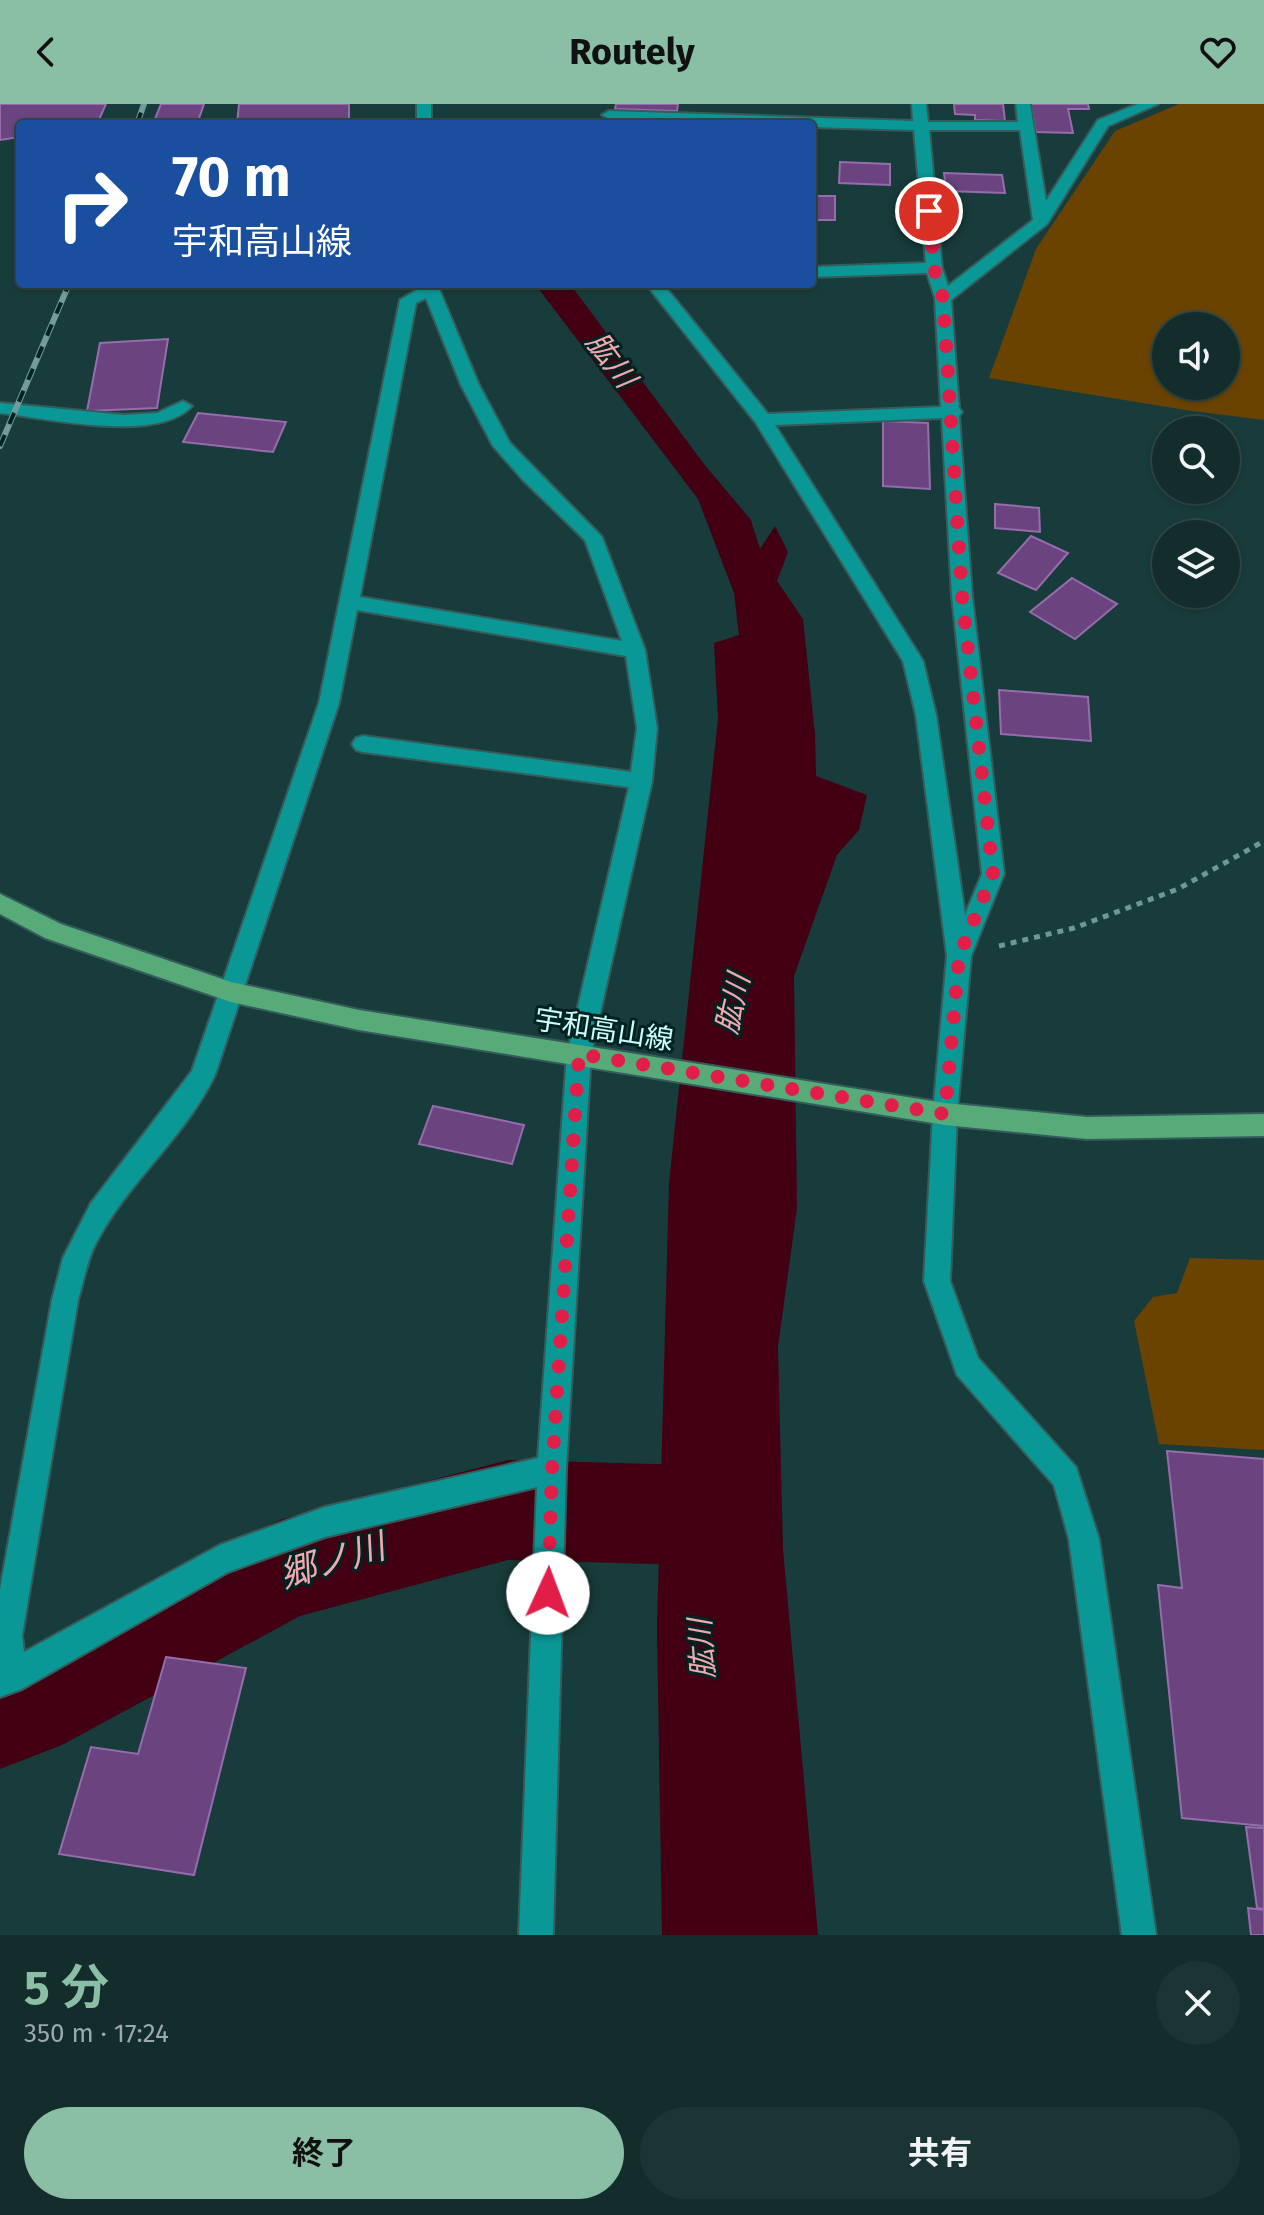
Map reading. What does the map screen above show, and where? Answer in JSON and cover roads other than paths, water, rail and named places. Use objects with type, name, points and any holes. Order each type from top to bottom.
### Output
[{"type":"main road","name":"宇和高山線","points":[[0,903],[53,931],[231,992],[359,1020],[945,1114],[1087,1128],[1264,1125]]},
{"type":"street","points":[[919,104],[934,268],[943,298],[953,412],[962,596],[993,874],[959,956]]},
{"type":"street","points":[[1023,104],[1041,221]]},
{"type":"street","points":[[943,298],[1041,221],[1103,123],[1151,104]]},
{"type":"street","points":[[609,114],[724,120]]},
{"type":"street","points":[[816,123],[1026,126]]},
{"type":"street","points":[[816,272],[934,268]]},
{"type":"street","points":[[5,1680],[7,1636],[65,1300],[77,1256],[106,1206],[191,1096],[203,1075],[329,703],[408,300],[427,288]]},
{"type":"street","points":[[429,288],[470,385],[502,446],[593,537],[635,650],[647,728],[641,781],[579,1054],[552,1469],[536,1935]]},
{"type":"street","points":[[657,288],[763,420],[913,661],[926,715],[959,956],[945,1114],[937,1281],[967,1366],[1066,1477],[1084,1539],[1139,1935]]},
{"type":"street","points":[[0,408],[124,421],[161,418],[183,406]]},
{"type":"street","points":[[763,420],[953,412]]},
{"type":"street","points":[[348,602],[635,650]]},
{"type":"street","points":[[363,744],[641,781]]},
{"type":"street","points":[[5,1680],[220,1560],[325,1522],[552,1469]]},
{"type":"water","name":"肱川","points":[[538,288],[573,288],[704,464],[751,520],[760,549],[775,526],[788,552],[777,581],[803,619],[815,734],[816,776],[867,795],[859,830],[837,855],[794,976],[797,1208],[778,1347],[783,1549],[818,1935],[662,1935],[657,1628],[669,1183],[718,718],[714,643],[739,635],[734,593],[698,499]]},
{"type":"waterway","name":"郷ノ川","points":[[0,1716],[24,1707],[283,1570],[508,1510],[692,1515]]},
{"type":"railway","points":[[138,120],[144,104]]},
{"type":"railway","points":[[0,446],[67,288]]}]
